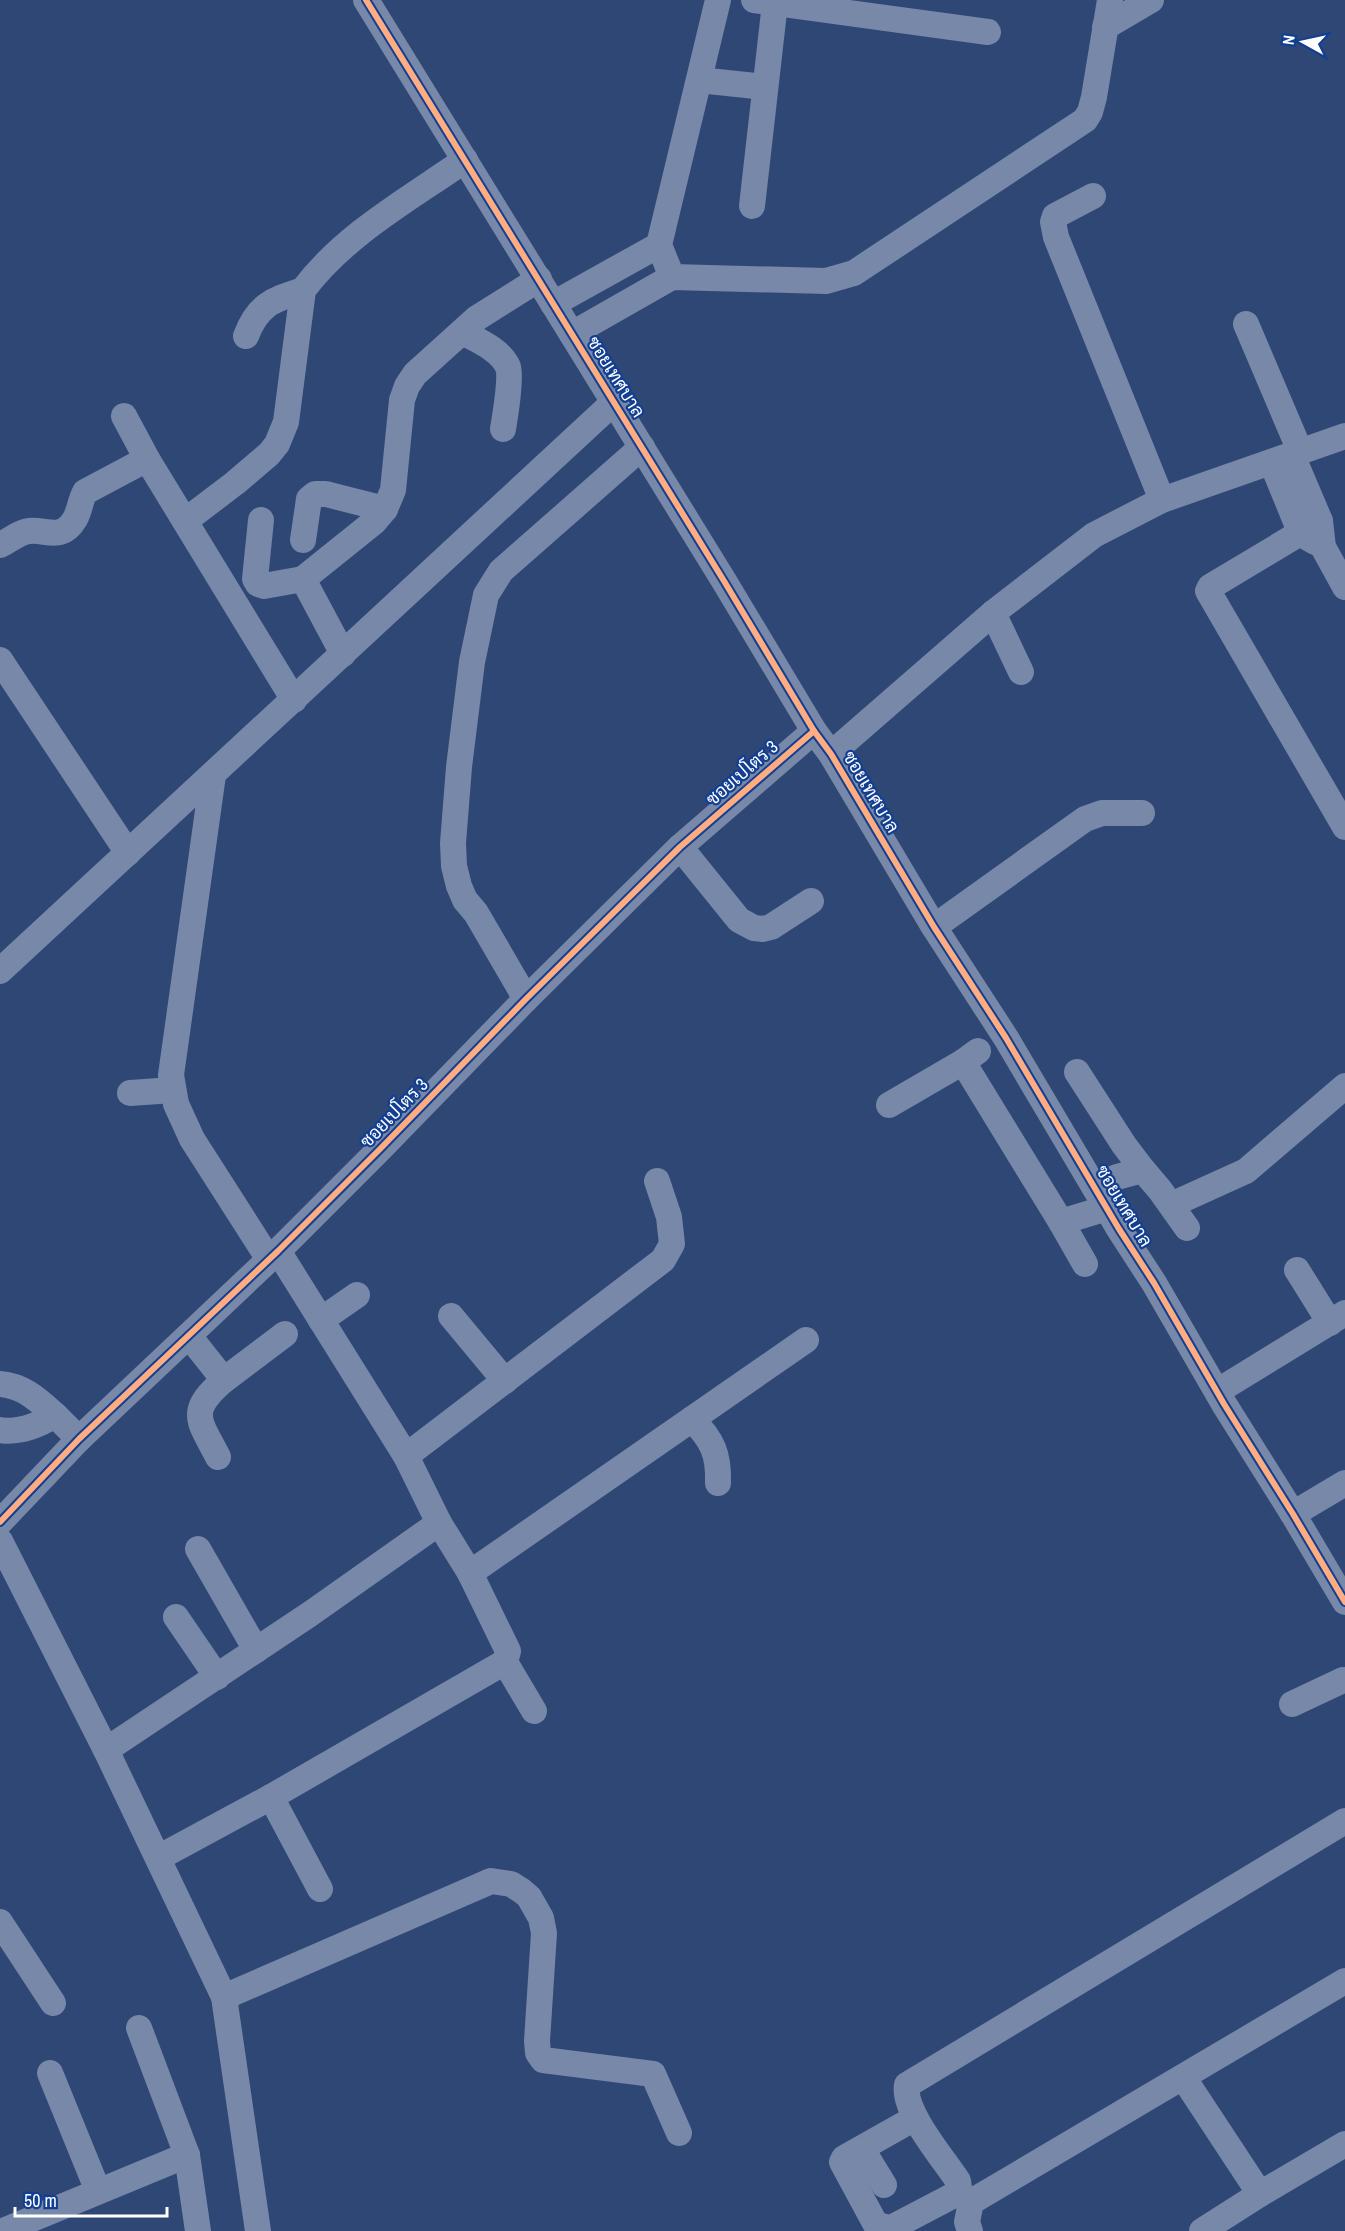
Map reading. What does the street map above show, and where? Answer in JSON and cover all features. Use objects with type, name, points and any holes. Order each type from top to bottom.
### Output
[{"type":"street","name":"ซอยเทศบาล","points":[[366,0],[814,730],[831,754],[934,927],[1006,1038],[1345,1602]]},
{"type":"street","points":[[672,277],[659,245],[718,0]]},
{"type":"street","points":[[572,334],[672,277],[826,281],[854,273],[1085,120],[1094,97],[1110,0]]},
{"type":"street","points":[[1105,27],[1151,0]]},
{"type":"street","points":[[752,206],[765,87],[765,2],[988,32]]},
{"type":"street","points":[[699,80],[765,87]]},
{"type":"street","points":[[185,521],[235,483],[269,454],[277,444],[286,422],[303,290],[316,273],[347,243],[465,160]]},
{"type":"street","points":[[1093,196],[1055,216],[1053,222],[1056,237],[1162,500]]},
{"type":"street","points":[[553,304],[659,245]]},
{"type":"street","points":[[261,520],[255,579],[258,584],[264,585],[303,579],[374,522],[386,509],[393,490],[402,400],[407,386],[416,374],[477,318],[539,279]]},
{"type":"street","points":[[246,336],[253,319],[267,304],[303,290]]},
{"type":"street","points":[[1246,324],[1310,527],[1345,587]]},
{"type":"street","points":[[462,332],[492,350],[504,360],[509,369],[503,429]]},
{"type":"street","points":[[1,976],[128,853],[614,402]]},
{"type":"street","points":[[124,416],[147,459],[294,700]]},
{"type":"street","points":[[831,754],[993,613],[1094,535],[1162,500],[1345,436]]},
{"type":"street","points":[[525,999],[476,913],[465,900],[454,866],[453,843],[459,767],[479,626],[486,595],[501,571],[642,447]]},
{"type":"street","points":[[0,545],[33,530],[51,534],[65,530],[75,519],[85,492],[147,459]]},
{"type":"street","points":[[303,540],[309,499],[315,494],[326,494],[386,509]]},
{"type":"street","points":[[1310,527],[1210,586],[1208,591],[1345,827]]},
{"type":"street","points":[[303,579],[344,654]]},
{"type":"street","points":[[993,613],[1021,672]]},
{"type":"street","points":[[0,660],[128,853]]},
{"type":"street","name":"ซอยเปโตร 3","points":[[0,1522],[79,1438],[189,1335],[381,1148],[525,999],[680,847],[814,730]]},
{"type":"street","points":[[158,1858],[271,1797],[505,1662],[508,1651],[470,1573],[439,1523],[406,1456],[321,1320],[192,1138],[176,1104],[171,1075],[213,775]]},
{"type":"street","points":[[934,927],[1084,819],[1102,813],[1142,813]]},
{"type":"street","points":[[680,847],[739,920],[754,928],[771,927],[811,901]]},
{"type":"street","points":[[889,1106],[971,1056],[1085,1264]]},
{"type":"street","points":[[1077,1072],[1124,1145],[1187,1227]]},
{"type":"street","points":[[1171,1206],[1246,1171],[1345,1086]]},
{"type":"street","points":[[130,1093],[174,1090]]},
{"type":"street","points":[[1061,1222],[1101,1198],[1117,1177],[1143,1170]]},
{"type":"street","points":[[406,1456],[663,1260],[672,1244],[669,1217],[657,1181]]},
{"type":"street","points":[[1221,1397],[1340,1321],[1297,1270]]},
{"type":"street","points":[[321,1320],[357,1295]]},
{"type":"street","points":[[451,1316],[505,1381]]},
{"type":"street","points":[[218,1457],[198,1420],[209,1392],[285,1334]]},
{"type":"street","points":[[189,1335],[224,1380]]},
{"type":"street","points":[[470,1573],[806,1340]]},
{"type":"street","points":[[0,1384],[19,1387],[33,1395],[79,1438]]},
{"type":"street","points":[[0,1430],[8,1431],[39,1424],[55,1415]]},
{"type":"street","points":[[692,1419],[708,1436],[715,1452],[718,1483]]},
{"type":"street","points":[[1293,1514],[1345,1483]]},
{"type":"street","points":[[106,1750],[217,1677],[439,1523]]},
{"type":"street","points":[[0,1541],[106,1750],[224,1997],[258,2231]]},
{"type":"street","points":[[198,1549],[256,1650]]},
{"type":"street","points":[[176,1617],[217,1677]]},
{"type":"street","points":[[505,1662],[534,1711]]},
{"type":"street","points":[[1292,1704],[1345,1680]]},
{"type":"street","points":[[271,1797],[320,1889]]},
{"type":"street","points":[[915,2118],[844,2158],[843,2166],[876,2225],[891,2228],[956,2194],[959,2188],[958,2181],[915,2118],[905,2093],[907,2085],[1345,1821]]},
{"type":"street","points":[[224,1997],[491,1881],[511,1884],[529,1897],[537,1909],[544,1933],[537,2041],[540,2056],[543,2060],[653,2074],[679,2133]]},
{"type":"street","points":[[0,1922],[53,2003]]},
{"type":"street","points":[[970,2231],[967,2222],[971,2202],[1345,1981]]},
{"type":"street","points":[[139,2028],[187,2155],[198,2231]]},
{"type":"street","points":[[50,2073],[98,2191]]},
{"type":"street","points":[[1183,2077],[1260,2194]]},
{"type":"street","points":[[1202,2231],[1345,2144]]},
{"type":"street","points":[[862,2149],[884,2185]]},
{"type":"street","points":[[0,2222],[4,2231],[187,2155]]},
{"type":"cycle path","points":[[366,0],[814,731],[831,754],[934,927],[1006,1038],[1345,1602]]},
{"type":"cycle path","points":[[0,1522],[79,1439],[278,1251],[526,999],[680,847],[814,731]]}]
